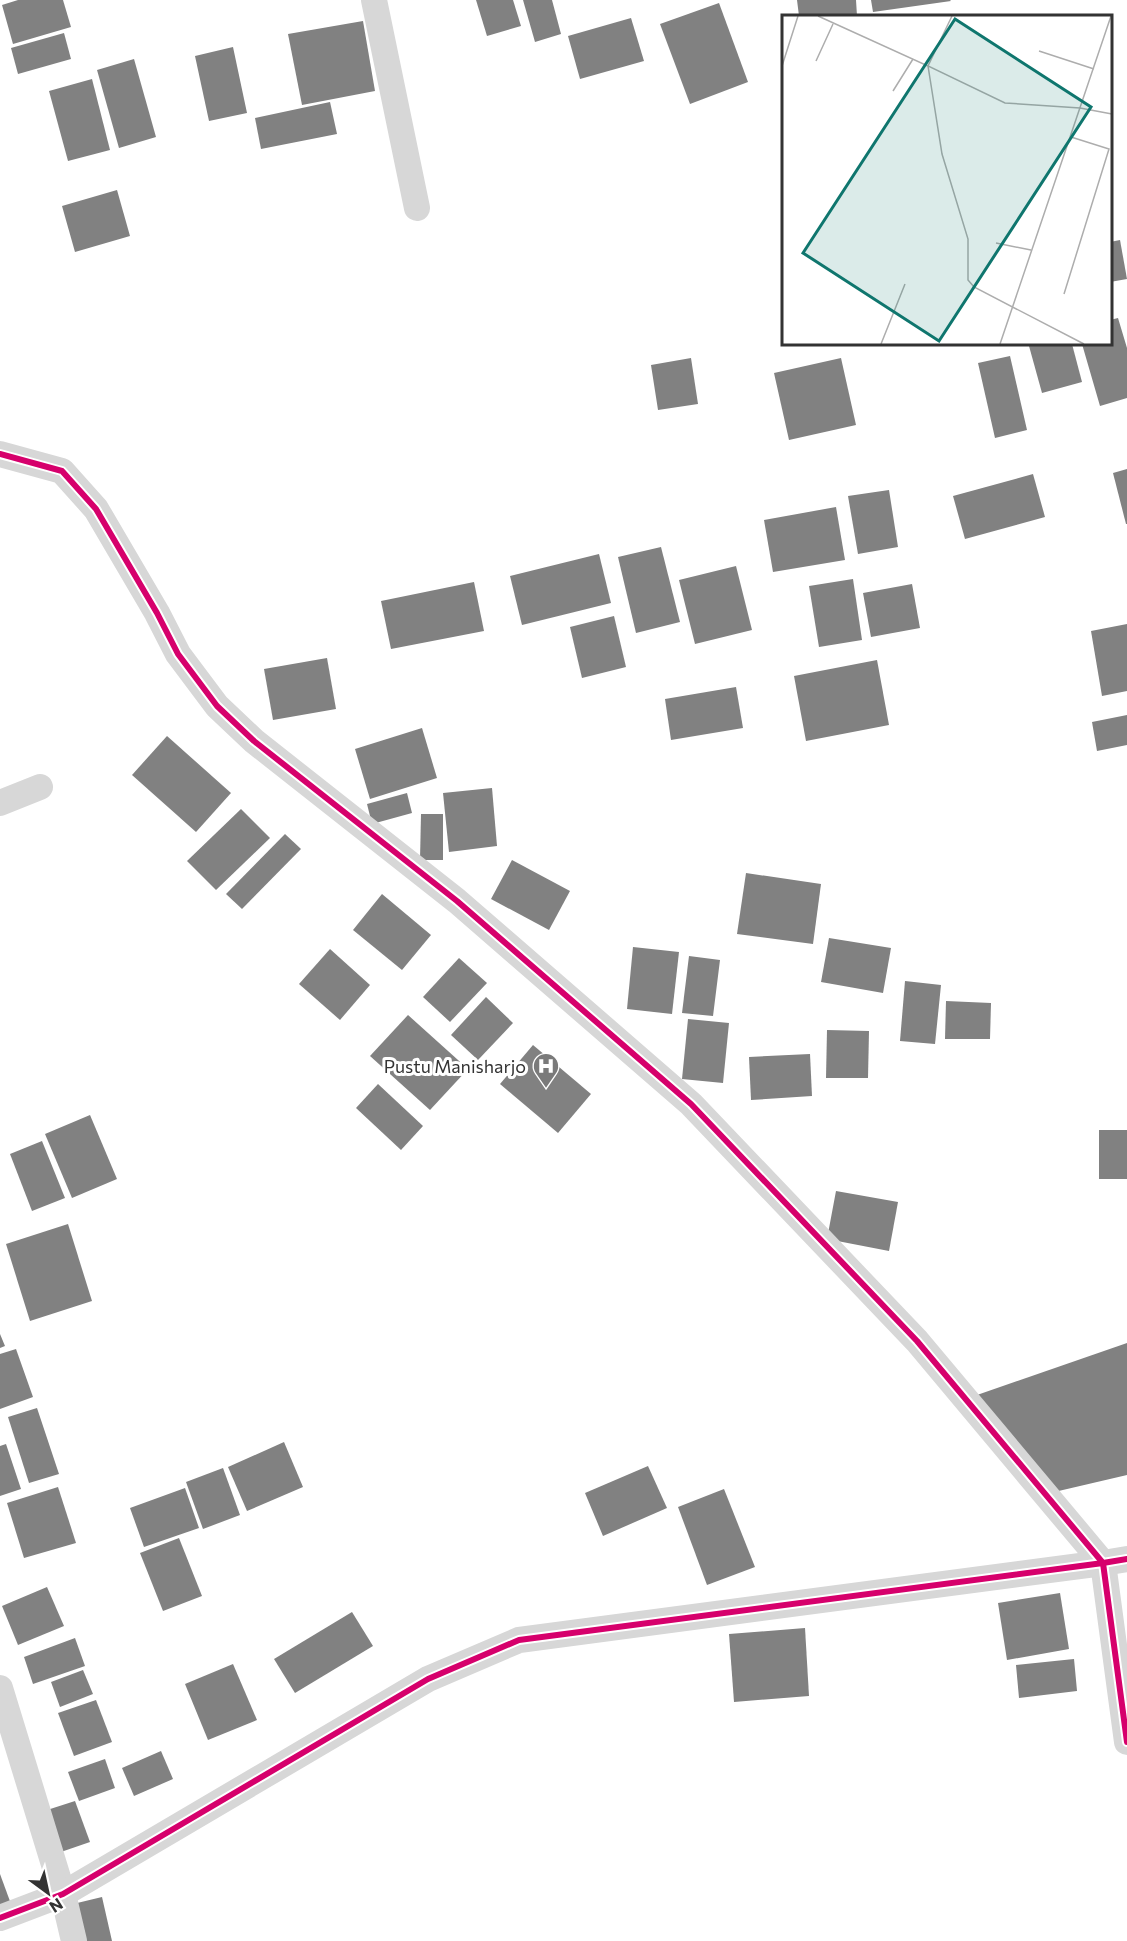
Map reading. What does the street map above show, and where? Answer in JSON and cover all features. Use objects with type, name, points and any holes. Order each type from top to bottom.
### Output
[{"type":"street","points":[[374,0],[417,208]]},
{"type":"street","points":[[0,454],[62,471],[96,509],[157,613],[178,654],[217,706],[254,741],[458,901],[691,1104],[916,1341],[1115,1561],[1127,1742]]},
{"type":"street","points":[[0,803],[40,787]]},
{"type":"street","points":[[0,1918],[63,1894],[428,1679],[519,1640],[1115,1561]]},
{"type":"street","points":[[0,1689],[63,1894],[74,1941]]},
{"type":"building","points":[[18,0],[63,0],[71,27],[13,44],[2,5]]},
{"type":"building","points":[[476,0],[513,0],[521,26],[487,36]]},
{"type":"building","points":[[523,0],[552,0],[561,34],[535,42]]},
{"type":"building","points":[[797,0],[856,0],[857,15],[799,15]]},
{"type":"building","points":[[871,0],[950,0],[951,1],[873,12]]},
{"type":"building","points":[[719,3],[748,82],[690,104],[660,24]]},
{"type":"building","points":[[631,18],[644,61],[580,79],[568,36]]},
{"type":"building","points":[[363,21],[375,91],[302,105],[288,34]]},
{"type":"building","points":[[64,33],[71,59],[18,74],[11,48]]},
{"type":"building","points":[[233,47],[247,113],[209,121],[195,56]]},
{"type":"building","points":[[134,59],[156,137],[119,148],[97,70]]},
{"type":"building","points":[[92,79],[110,150],[68,161],[49,91]]},
{"type":"building","points":[[330,102],[337,134],[261,149],[255,118]]},
{"type":"building","points":[[117,190],[130,236],[75,252],[62,206]]},
{"type":"building","points":[[1120,240],[1127,279],[1112,282],[1112,242]]},
{"type":"building","points":[[1118,318],[1127,348],[1127,398],[1100,406],[1082,345],[1112,345],[1112,320]]},
{"type":"building","points":[[1072,345],[1082,382],[1042,393],[1029,346]]},
{"type":"building","points":[[1010,356],[1027,430],[995,438],[978,363]]},
{"type":"building","points":[[691,358],[698,404],[658,410],[651,365]]},
{"type":"building","points":[[841,358],[856,425],[789,440],[774,373]]},
{"type":"building","points":[[1127,469],[1127,524],[1126,524],[1113,473]]},
{"type":"building","points":[[1033,474],[1045,517],[965,539],[953,496]]},
{"type":"building","points":[[889,490],[898,547],[858,554],[848,496]]},
{"type":"building","points":[[836,507],[845,560],[773,572],[764,520]]},
{"type":"building","points":[[661,547],[680,622],[636,633],[618,557]]},
{"type":"building","points":[[599,554],[611,603],[522,625],[510,576]]},
{"type":"building","points":[[736,566],[752,630],[695,644],[679,580]]},
{"type":"building","points":[[853,579],[862,640],[819,647],[809,586]]},
{"type":"building","points":[[474,582],[484,631],[391,649],[381,601]]},
{"type":"building","points":[[912,584],[920,628],[871,637],[863,593]]},
{"type":"building","points":[[614,616],[626,667],[582,678],[570,627]]},
{"type":"building","points":[[1127,624],[1127,691],[1102,696],[1091,631]]},
{"type":"building","points":[[327,658],[336,709],[273,720],[264,669]]},
{"type":"building","points":[[877,660],[889,725],[806,741],[794,676]]},
{"type":"building","points":[[736,687],[743,728],[671,740],[665,699]]},
{"type":"building","points":[[1127,715],[1127,745],[1097,751],[1092,722]]},
{"type":"building","points":[[422,728],[437,778],[370,799],[355,749]]},
{"type":"building","points":[[167,736],[231,793],[196,832],[132,775]]},
{"type":"building","points":[[492,788],[497,846],[449,852],[443,793]]},
{"type":"building","points":[[407,793],[412,813],[372,824],[367,804]]},
{"type":"building","points":[[241,809],[270,838],[216,890],[187,861]]},
{"type":"building","points":[[421,814],[443,814],[443,860],[420,860]]},
{"type":"building","points":[[285,834],[301,849],[242,909],[226,894]]},
{"type":"building","points":[[512,860],[570,891],[549,930],[491,899]]},
{"type":"building","points":[[746,873],[821,884],[813,944],[737,934]]},
{"type":"building","points":[[382,894],[431,935],[402,970],[353,930]]},
{"type":"building","points":[[829,938],[891,948],[883,993],[821,982]]},
{"type":"building","points":[[633,947],[679,952],[672,1014],[627,1009]]},
{"type":"building","points":[[330,949],[370,985],[340,1020],[299,984]]},
{"type":"building","points":[[689,956],[720,960],[713,1016],[682,1013]]},
{"type":"building","points":[[459,958],[487,983],[450,1022],[423,997]]},
{"type":"building","points":[[905,981],[941,985],[935,1044],[900,1041]]},
{"type":"building","points":[[486,997],[513,1023],[478,1060],[451,1035]]},
{"type":"building","points":[[946,1001],[991,1003],[990,1039],[945,1039]]},
{"type":"building","points":[[408,1015],[468,1069],[430,1110],[370,1056]]},
{"type":"building","points":[[688,1019],[729,1023],[723,1083],[682,1079]]},
{"type":"building","points":[[827,1030],[869,1031],[868,1078],[826,1078]]},
{"type":"building","name":"Pustu Manisharjo","points":[[533,1045],[591,1094],[558,1133],[500,1084]]},
{"type":"building","points":[[810,1054],[812,1096],[751,1100],[749,1057]]},
{"type":"building","points":[[378,1084],[423,1126],[401,1150],[356,1108]]},
{"type":"building","points":[[90,1115],[117,1179],[72,1198],[45,1134]]},
{"type":"building","points":[[1099,1130],[1127,1130],[1127,1179],[1099,1179]]},
{"type":"building","points":[[42,1141],[65,1198],[32,1211],[10,1154]]},
{"type":"building","points":[[836,1191],[898,1202],[889,1251],[827,1239]]},
{"type":"building","points":[[68,1224],[92,1301],[30,1321],[6,1244]]},
{"type":"building","points":[[0,1334],[5,1346],[0,1348]]},
{"type":"building","points":[[1127,1343],[1127,1475],[1050,1493],[977,1395]]},
{"type":"building","points":[[16,1349],[33,1397],[0,1409],[0,1354]]},
{"type":"building","points":[[37,1408],[59,1474],[29,1483],[8,1417]]},
{"type":"building","points":[[284,1442],[303,1487],[247,1511],[228,1467]]},
{"type":"building","points":[[6,1444],[21,1489],[0,1496],[0,1446]]},
{"type":"building","points":[[648,1466],[667,1508],[603,1536],[585,1493]]},
{"type":"building","points":[[223,1468],[240,1515],[203,1529],[186,1482]]},
{"type":"building","points":[[58,1487],[76,1543],[24,1558],[7,1503]]},
{"type":"building","points":[[185,1488],[199,1528],[144,1547],[130,1508]]},
{"type":"building","points":[[724,1489],[755,1567],[707,1585],[678,1507]]},
{"type":"building","points":[[179,1538],[202,1596],[163,1611],[140,1553]]},
{"type":"building","points":[[47,1587],[64,1626],[18,1645],[2,1606]]},
{"type":"building","points":[[1060,1593],[1069,1649],[1007,1660],[998,1603]]},
{"type":"building","points":[[352,1612],[373,1646],[295,1693],[274,1659]]},
{"type":"building","points":[[805,1628],[809,1696],[734,1702],[729,1634]]},
{"type":"building","points":[[75,1638],[85,1666],[33,1684],[24,1657]]},
{"type":"building","points":[[1074,1659],[1077,1691],[1019,1698],[1016,1665]]},
{"type":"building","points":[[233,1664],[257,1720],[208,1740],[185,1684]]},
{"type":"building","points":[[83,1670],[93,1694],[60,1707],[51,1682]]},
{"type":"building","points":[[96,1700],[112,1742],[74,1756],[58,1713]]},
{"type":"building","points":[[161,1751],[173,1779],[134,1796],[122,1768]]},
{"type":"building","points":[[105,1759],[115,1788],[79,1801],[68,1772]]},
{"type":"building","points":[[75,1801],[90,1842],[58,1853],[44,1811]]},
{"type":"building","points":[[0,1874],[11,1904],[0,1908]]},
{"type":"building","points":[[102,1897],[112,1941],[82,1941],[73,1904]]},
{"type":"cycle path","points":[[0,454],[62,471],[96,509],[157,613],[178,654],[217,706],[254,741],[457,901],[691,1104],[917,1341],[1103,1563],[1127,1559]]},
{"type":"cycle path","points":[[0,1918],[63,1894],[428,1679],[519,1640],[1103,1563],[1127,1742]]},
{"type":"place","name":"Pustu Manisharjo","points":[[546,1089]]}]
